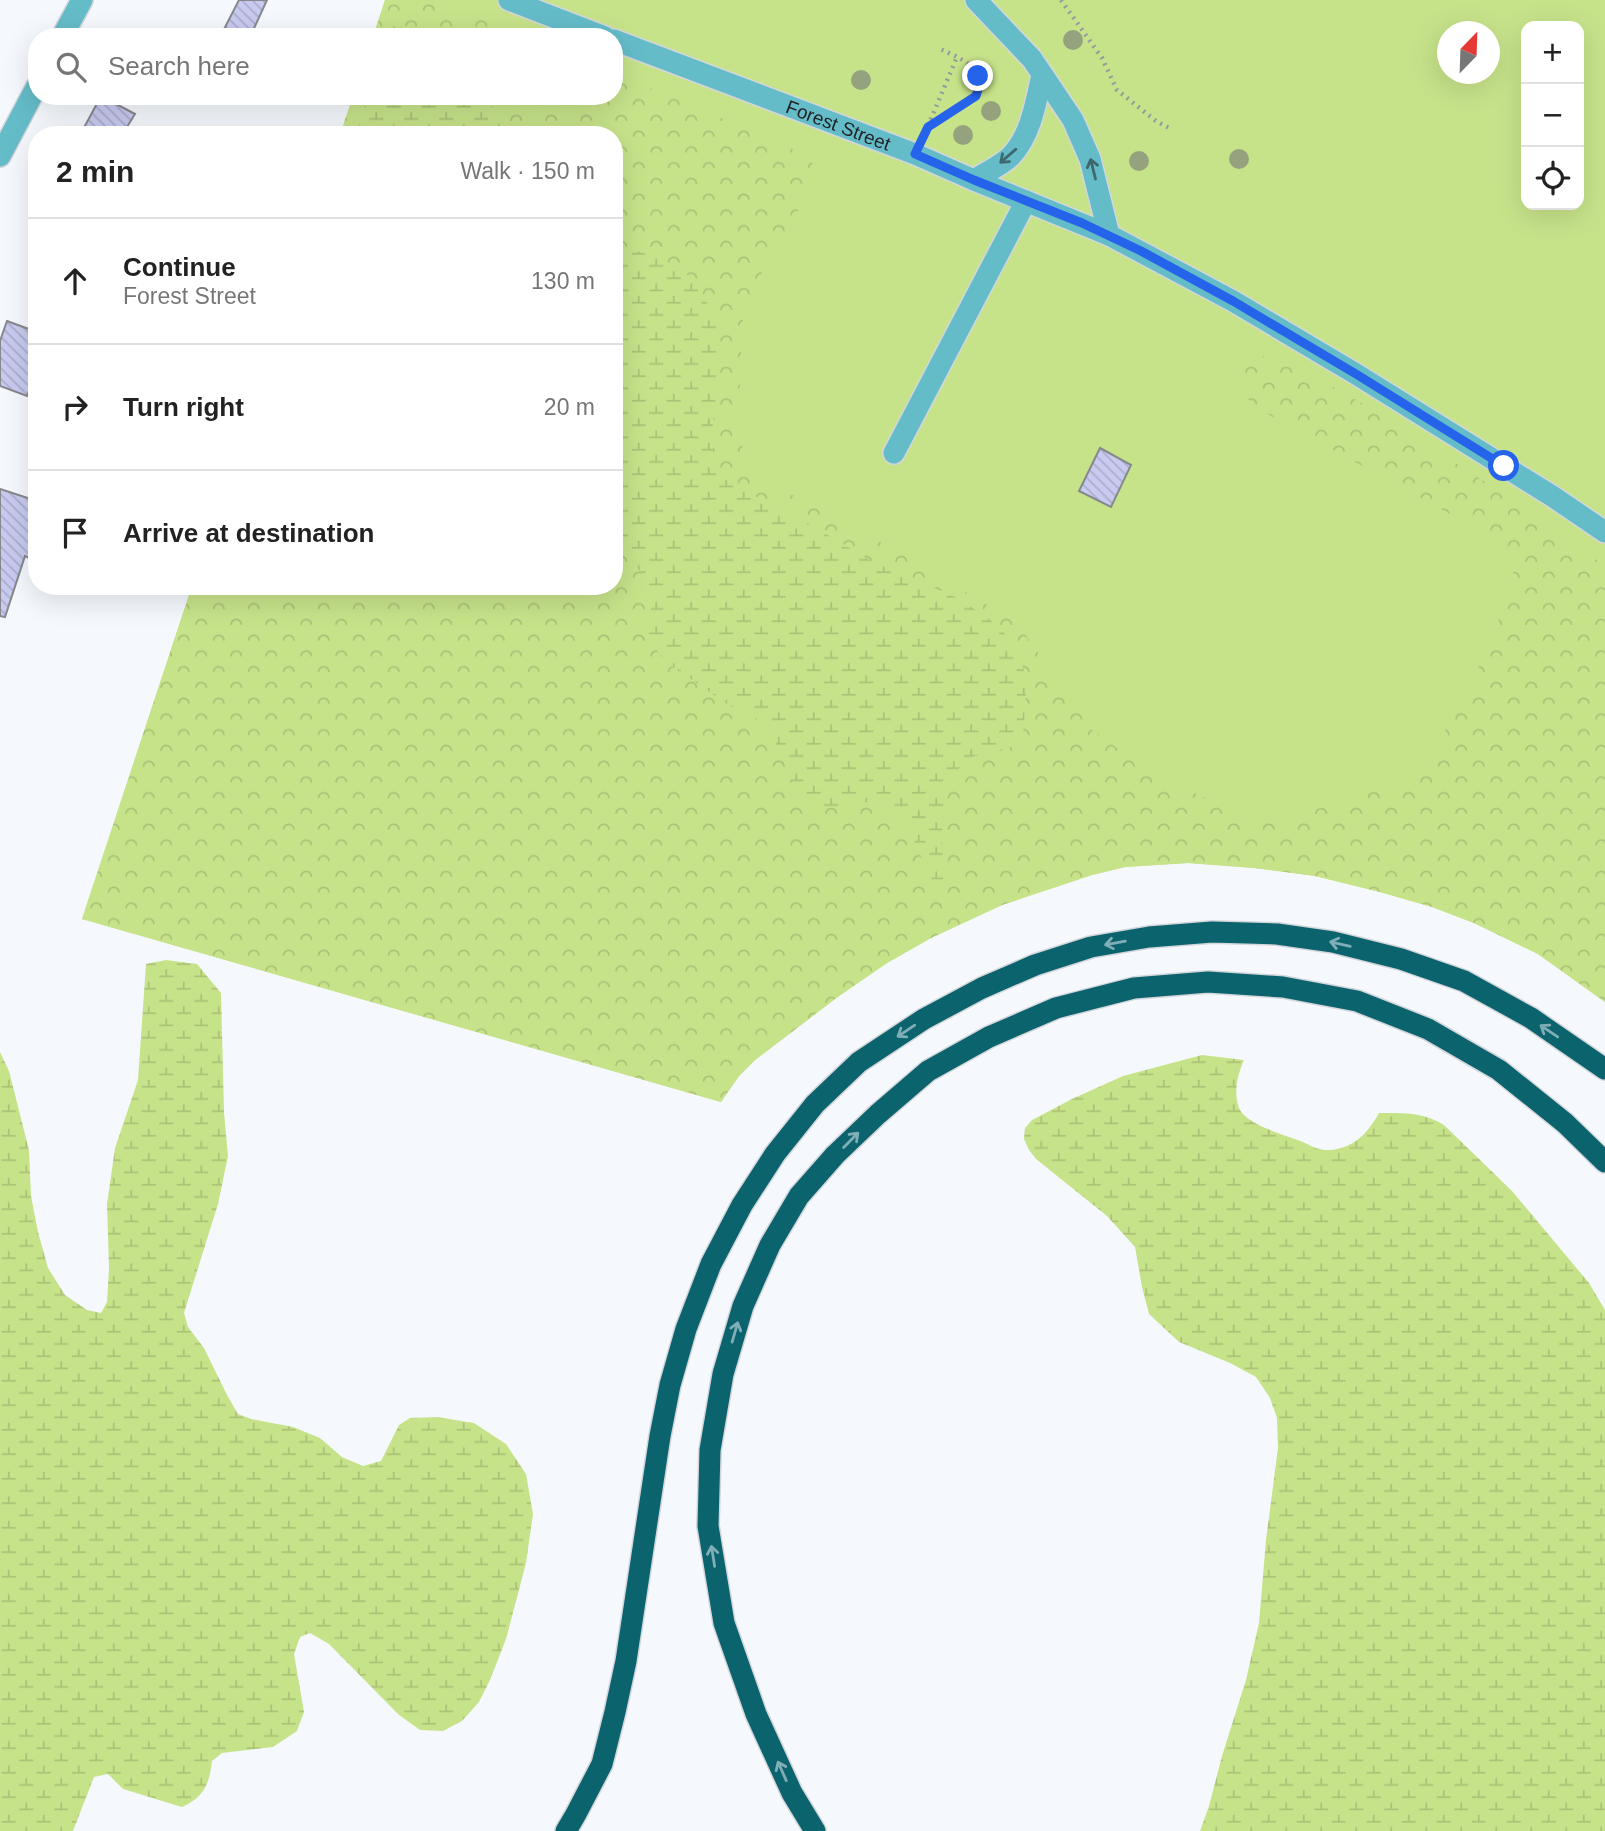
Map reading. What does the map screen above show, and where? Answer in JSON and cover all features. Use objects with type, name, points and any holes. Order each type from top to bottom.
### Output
[{"type":"highway","points":[[566,1831],[602,1764],[626,1661],[670,1385],[686,1329],[710,1264],[742,1205],[775,1154],[815,1104],[859,1062],[923,1019],[982,988],[1035,965],[1091,947],[1149,937],[1212,932],[1277,934],[1401,959],[1464,981],[1542,1026],[1605,1069]]},
{"type":"highway","points":[[815,1831],[792,1793],[756,1714],[724,1623],[708,1527],[710,1450],[723,1374],[743,1306],[770,1245],[799,1196],[835,1155],[928,1071],[989,1037],[1056,1008],[1134,988],[1208,982],[1283,987],[1357,1001],[1428,1029],[1499,1070],[1564,1123],[1605,1162]]},
{"type":"street","points":[[67,28],[82,0]]},
{"type":"street","points":[[509,0],[582,28]]},
{"type":"street","points":[[976,0],[1032,60],[1073,120],[1090,159],[1109,235]]},
{"type":"street","name":"Forest Street","points":[[623,43],[915,154],[1109,235],[1233,301],[1368,381],[1605,532]]},
{"type":"street","points":[[974,180],[1009,158],[1019,146],[1035,107],[1042,75]]},
{"type":"street","points":[[0,156],[28,103]]},
{"type":"street","points":[[894,453],[1026,201]]},
{"type":"path","points":[[1061,0],[1101,58],[1117,90],[1171,130]]},
{"type":"path","points":[[928,127],[969,102],[979,90],[978,76],[964,60],[940,49]]},
{"type":"path","points":[[915,154],[957,56]]},
{"type":"green space","points":[[385,0],[1605,0],[1605,1002],[1538,954],[1474,923],[1380,892],[1315,876],[1254,868],[1188,863],[1125,867],[1002,905],[931,938],[887,963],[755,1060],[739,1076],[721,1102],[82,919],[189,595],[623,595],[623,126],[343,126],[350,105],[623,105],[623,28],[376,28]]},
{"type":"green space","points":[[385,0],[431,0],[502,28],[376,28]]},
{"type":"green space","points":[[396,24],[413,28],[392,28]]},
{"type":"green space","points":[[623,77],[809,157],[816,171],[799,209],[759,278],[744,310],[736,428],[746,457],[762,479],[903,554],[1017,623],[1090,728],[1153,775],[1242,814],[1272,819],[1329,806],[1413,778],[1435,750],[1491,642],[1512,581],[1515,560],[1499,541],[1253,406],[1230,370],[1245,351],[1293,364],[1372,409],[1533,513],[1605,566],[1605,1002],[1538,954],[1474,923],[1380,892],[1315,876],[1254,868],[1188,863],[1125,867],[1002,905],[931,938],[887,963],[755,1060],[739,1076],[721,1102],[82,919],[189,595],[623,595],[623,550],[649,587],[651,608],[646,630],[658,652],[669,664],[730,706],[754,716],[783,754],[790,778],[864,803],[875,801],[894,812],[908,827],[940,892],[945,879],[941,841],[945,794],[956,772],[967,758],[1014,746],[1014,644],[984,615],[955,597],[871,561],[801,519],[730,484],[717,469],[713,453],[712,432],[719,370],[646,254],[623,247],[623,126],[500,126],[492,105],[623,105]]},
{"type":"green space","points":[[350,105],[365,105],[359,126],[343,126]]},
{"type":"green space","points":[[365,105],[492,105],[500,126],[359,126]]},
{"type":"green space","points":[[623,247],[685,272],[703,295],[717,323],[719,370],[712,432],[713,453],[717,469],[730,484],[801,519],[871,561],[955,597],[984,615],[1014,644],[1023,664],[1026,694],[1023,735],[1014,746],[968,758],[956,772],[945,794],[941,841],[945,879],[939,893],[908,827],[894,812],[875,801],[822,809],[812,804],[802,796],[790,778],[783,754],[754,716],[730,706],[669,664],[650,642],[646,629],[651,608],[649,587],[623,550]]},
{"type":"green space","points":[[166,960],[197,964],[221,993],[224,1112],[228,1156],[218,1204],[184,1313],[188,1327],[204,1348],[238,1414],[293,1427],[320,1438],[342,1457],[363,1466],[381,1461],[399,1425],[410,1418],[437,1417],[474,1423],[506,1444],[526,1474],[533,1514],[526,1563],[506,1639],[490,1680],[479,1702],[462,1721],[443,1731],[420,1730],[399,1715],[329,1644],[310,1633],[300,1637],[294,1654],[304,1712],[297,1731],[273,1747],[222,1753],[212,1761],[204,1789],[196,1799],[182,1807],[123,1789],[108,1774],[94,1777],[73,1831],[0,1831],[0,1052],[9,1071],[29,1150],[31,1196],[48,1268],[65,1295],[87,1310],[101,1313],[107,1302],[109,1268],[107,1204],[115,1148],[138,1080],[146,964]]},
{"type":"green space","points":[[1202,1055],[1244,1060],[1236,1090],[1237,1102],[1243,1114],[1259,1125],[1318,1149],[1336,1149],[1353,1143],[1368,1130],[1379,1113],[1421,1115],[1444,1125],[1512,1191],[1589,1283],[1605,1310],[1605,1831],[1200,1831],[1246,1680],[1259,1623],[1278,1448],[1277,1418],[1270,1398],[1256,1377],[1179,1342],[1149,1314],[1135,1247],[1107,1216],[1036,1159],[1024,1139],[1025,1128],[1032,1120],[1072,1099],[1123,1076]]},
{"type":"building","points":[[239,0],[267,0],[254,28],[225,28]]},
{"type":"building","points":[[96,105],[118,105],[135,114],[128,126],[85,126]]},
{"type":"building","points":[[7,321],[28,329],[27,396],[0,386],[0,341]]},
{"type":"building","points":[[1100,448],[1131,465],[1111,507],[1079,491]]},
{"type":"building","points":[[0,489],[28,498],[28,558],[25,556],[5,617],[0,616]]},
{"type":"route","points":[[978,76],[980,83],[976,96],[928,127],[915,154],[1082,223],[1141,251],[1233,301],[1504,466]]}]
